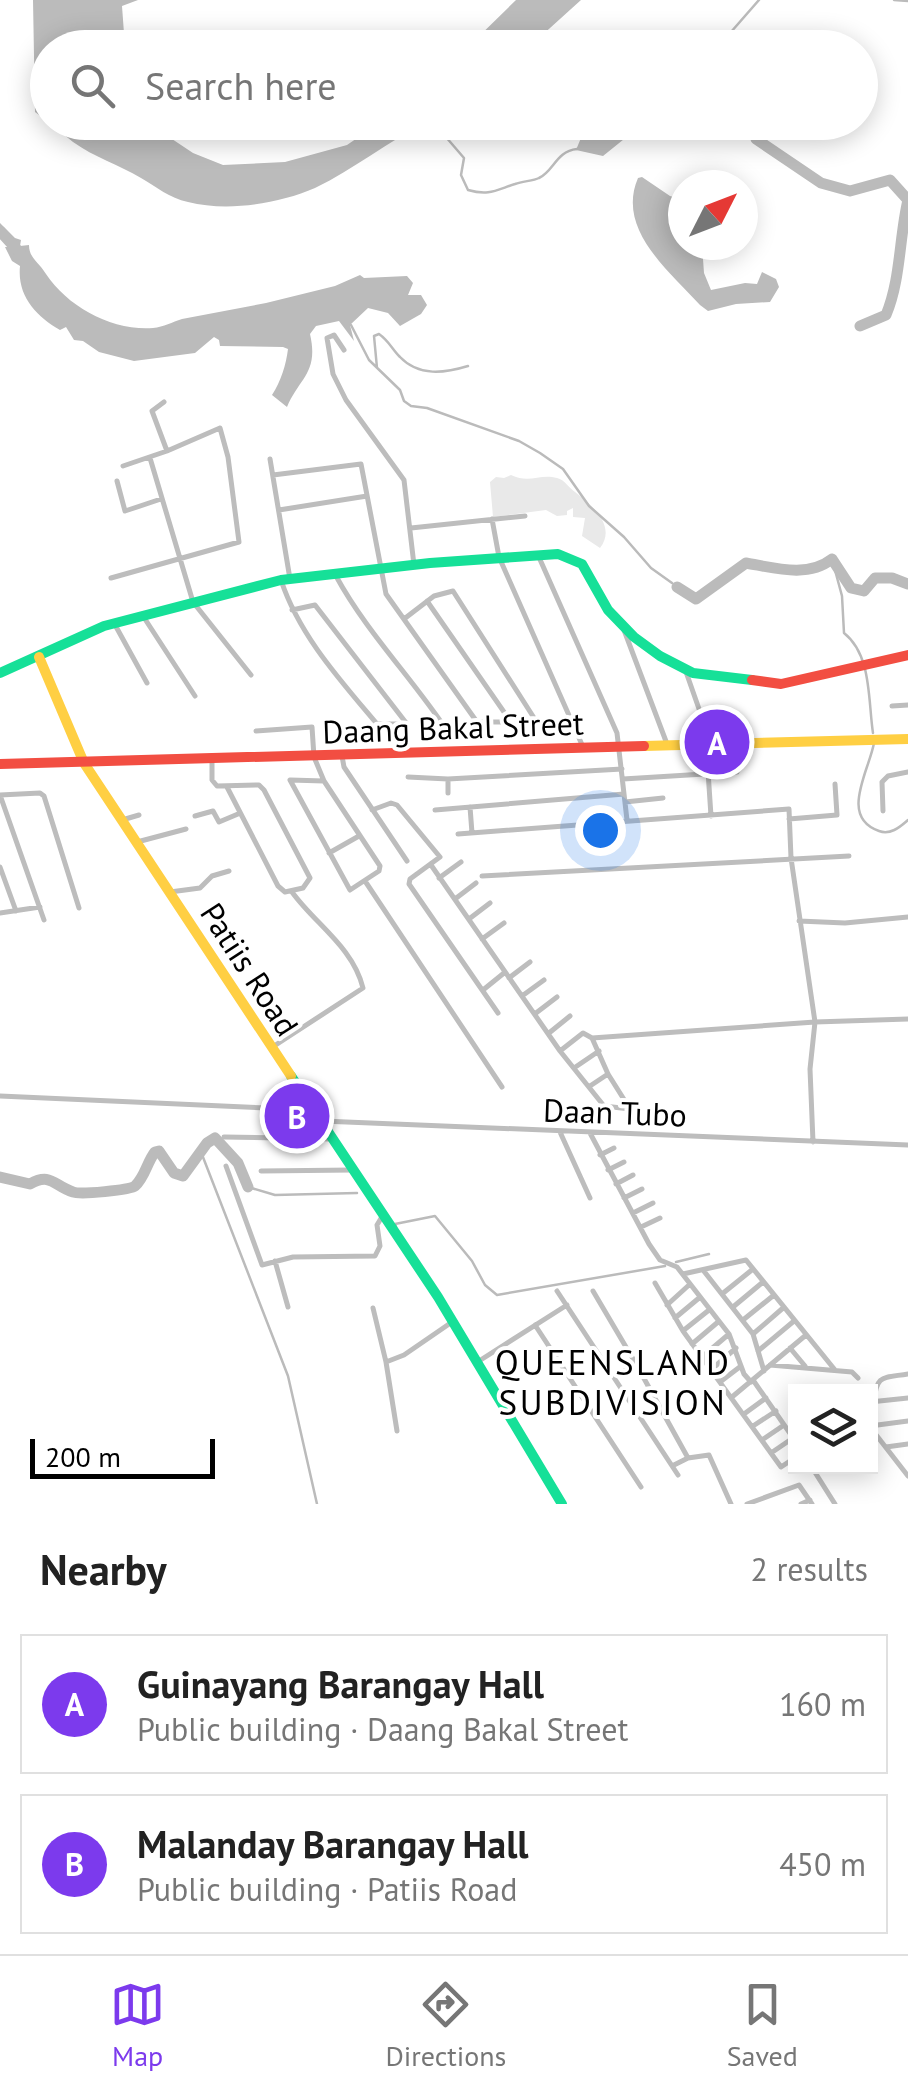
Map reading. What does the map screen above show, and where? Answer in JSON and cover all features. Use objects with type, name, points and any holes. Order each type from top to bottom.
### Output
[{"type":"street","points":[[344,350],[332,334],[326,339],[328,355],[346,400],[404,480],[414,565]]},
{"type":"street","points":[[164,402],[152,410],[167,451]]},
{"type":"street","points":[[111,578],[239,542],[228,457],[220,428],[124,466]]},
{"type":"street","points":[[150,458],[194,602],[251,674]]},
{"type":"street","points":[[270,459],[292,610],[329,667],[376,724],[407,724],[315,604],[292,610]]},
{"type":"street","points":[[272,475],[362,464],[386,594],[404,620],[477,722],[537,722],[453,591],[427,601],[404,620]]},
{"type":"street","points":[[117,482],[125,511],[161,499]]},
{"type":"street","points":[[279,510],[367,496]]},
{"type":"street","points":[[411,528],[525,516]]},
{"type":"street","points":[[492,519],[499,557],[583,747]]},
{"type":"street","points":[[0,673],[114,623],[286,579],[558,554],[575,559],[622,625],[667,744]]},
{"type":"street","points":[[538,555],[620,746],[628,820]]},
{"type":"street","points":[[335,573],[353,607],[420,689],[450,734]]},
{"type":"street","points":[[427,601],[511,722]]},
{"type":"street","points":[[143,616],[195,696]]},
{"type":"street","points":[[114,623],[147,683]]},
{"type":"street","points":[[622,625],[660,656],[684,669],[718,678],[772,684],[908,655]]},
{"type":"street","name":"Patiis Road","points":[[39,657],[84,762],[479,1361],[562,1504]]},
{"type":"street","points":[[684,669],[705,726],[711,816]]},
{"type":"street","points":[[892,706],[908,705]]},
{"type":"street","points":[[256,731],[312,727],[314,757],[324,781],[381,869],[348,889],[290,780],[324,781]]},
{"type":"street","name":"Daang Bakal Street","points":[[0,764],[908,739]]},
{"type":"street","points":[[342,756],[344,767],[407,861]]},
{"type":"street","points":[[212,759],[212,780],[217,786],[258,785],[264,790],[310,878],[303,888],[292,892]]},
{"type":"street","points":[[408,777],[448,779],[622,769]]},
{"type":"street","points":[[623,779],[737,772]]},
{"type":"street","points":[[882,811],[882,782],[888,776],[908,772]]},
{"type":"street","points":[[448,779],[448,793]]},
{"type":"street","points":[[789,818],[838,815],[835,784]]},
{"type":"street","points":[[228,788],[278,886],[292,892],[336,940],[363,988],[272,1048]]},
{"type":"street","points":[[44,920],[0,795],[44,796],[79,908]]},
{"type":"street","points":[[435,810],[663,798]]},
{"type":"street","points":[[372,810],[391,804],[400,807],[440,857],[410,879],[409,884],[498,1013]]},
{"type":"street","points":[[470,808],[472,833]]},
{"type":"street","points":[[458,834],[789,809],[791,858],[815,1022],[810,1069],[813,1142]]},
{"type":"street","points":[[195,816],[213,811],[219,822],[238,814]]},
{"type":"street","points":[[122,820],[139,815]]},
{"type":"street","points":[[137,842],[186,829]]},
{"type":"street","points":[[330,854],[358,836]]},
{"type":"street","points":[[482,876],[850,856]]},
{"type":"street","points":[[439,878],[461,862]]},
{"type":"street","points":[[431,865],[560,1051],[604,1106],[630,1110],[592,1038],[583,1033],[560,1051]]},
{"type":"street","points":[[0,866],[16,911]]},
{"type":"street","points":[[170,892],[200,888],[212,876],[229,871]]},
{"type":"street","points":[[365,881],[502,1087]]},
{"type":"street","points":[[454,900],[476,883]]},
{"type":"street","points":[[469,918],[490,902]]},
{"type":"street","points":[[0,913],[40,907]]},
{"type":"street","points":[[799,922],[845,923],[908,917]]},
{"type":"street","points":[[482,939],[504,923]]},
{"type":"street","points":[[482,990],[530,962]]},
{"type":"street","points":[[522,996],[544,980]]},
{"type":"street","points":[[535,1014],[558,996]]},
{"type":"street","points":[[548,1033],[570,1016]]},
{"type":"street","points":[[592,1038],[908,1019]]},
{"type":"street","points":[[574,1068],[599,1051]]},
{"type":"street","points":[[589,1087],[608,1074]]},
{"type":"street","points":[[0,1096],[312,1110]]},
{"type":"street","name":"Daan Tubo","points":[[320,1121],[908,1146]]},
{"type":"street","points":[[560,1132],[590,1198]]},
{"type":"street","points":[[590,1133],[657,1256],[671,1262],[682,1274],[728,1334],[741,1366],[788,1430]]},
{"type":"street","points":[[224,1136],[332,1138]]},
{"type":"street","points":[[600,1155],[614,1148]]},
{"type":"street","points":[[608,1170],[624,1162]]},
{"type":"street","points":[[226,1166],[262,1265],[292,1257],[375,1256],[380,1246],[377,1224],[384,1215]]},
{"type":"street","points":[[261,1172],[353,1170]]},
{"type":"street","points":[[616,1184],[633,1175]]},
{"type":"street","points":[[624,1198],[642,1189]]},
{"type":"street","points":[[632,1213],[652,1203]]},
{"type":"street","points":[[641,1227],[660,1218]]},
{"type":"street","points":[[682,1274],[746,1260],[836,1370]]},
{"type":"street","points":[[275,1261],[288,1307]]},
{"type":"street","points":[[722,1294],[753,1269]]},
{"type":"street","points":[[702,1270],[753,1334],[764,1371]]},
{"type":"street","points":[[733,1307],[763,1282]]},
{"type":"street","points":[[656,1283],[683,1331],[780,1467],[788,1462]]},
{"type":"street","points":[[667,1304],[689,1285]]},
{"type":"street","points":[[558,1290],[678,1475]]},
{"type":"street","points":[[594,1291],[688,1458]]},
{"type":"street","points":[[744,1320],[774,1295]]},
{"type":"street","points":[[675,1318],[699,1298]]},
{"type":"street","points":[[479,1361],[566,1305]]},
{"type":"street","points":[[373,1308],[397,1431]]},
{"type":"street","points":[[753,1334],[783,1308]]},
{"type":"street","points":[[683,1331],[709,1310]]},
{"type":"street","points":[[386,1362],[404,1355],[453,1321]]},
{"type":"street","points":[[758,1351],[794,1321]]},
{"type":"street","points":[[692,1344],[718,1322]]},
{"type":"street","points":[[535,1325],[641,1487]]},
{"type":"street","points":[[702,1357],[728,1334]]},
{"type":"street","points":[[732,1397],[806,1335]]},
{"type":"street","points":[[712,1370],[736,1348]]},
{"type":"street","points":[[790,1348],[807,1369]]},
{"type":"street","points":[[616,1376],[636,1364]]},
{"type":"street","points":[[770,1365],[852,1372],[858,1378]]},
{"type":"street","points":[[720,1382],[741,1366]]},
{"type":"street","points":[[875,1384],[879,1379],[908,1374]]},
{"type":"street","points":[[744,1414],[766,1398]]},
{"type":"street","points":[[878,1401],[908,1398]]},
{"type":"street","points":[[753,1427],[776,1411]]},
{"type":"street","points":[[878,1426],[908,1421]]},
{"type":"street","points":[[762,1440],[784,1424]]},
{"type":"street","points":[[878,1438],[908,1476]]},
{"type":"street","points":[[771,1453],[788,1443]]},
{"type":"street","points":[[886,1448],[908,1444]]},
{"type":"street","points":[[673,1466],[688,1458],[709,1455],[731,1504]]},
{"type":"street","points":[[816,1474],[836,1504]]},
{"type":"street","points":[[747,1504],[799,1484],[811,1502],[800,1504]]},
{"type":"shaded area","points":[[33,0],[138,0],[122,6],[124,30],[34,30]]},
{"type":"shaded area","points":[[516,0],[581,0],[548,30],[485,30]]},
{"type":"shaded area","points":[[70,140],[174,140],[223,165],[285,162],[354,140],[395,140],[315,188],[269,202],[236,206],[203,205],[169,195]]},
{"type":"shaded area","points":[[580,140],[623,140],[603,156],[576,150]]},
{"type":"shaded area","points":[[638,178],[668,195],[668,260],[703,260],[711,290],[757,284],[762,272],[776,279],[779,287],[770,302],[708,311],[700,305],[661,263],[640,232],[633,197]]},
{"type":"shaded area","points":[[0,223],[21,240],[20,246],[29,245],[32,256],[66,297],[92,314],[122,325],[157,327],[335,286],[360,275],[407,276],[413,283],[408,295],[421,295],[427,305],[421,314],[400,326],[388,313],[368,308],[350,325],[354,341],[339,321],[316,326],[310,334],[310,367],[287,407],[272,395],[286,361],[288,349],[283,347],[220,346],[214,337],[195,353],[134,361],[99,352],[74,340],[66,327],[60,330],[30,304],[22,287],[20,266],[12,261],[5,247],[10,247],[11,239],[0,237]]},
{"type":"shaded area","points":[[511,475],[524,479],[551,477],[564,482],[604,524],[605,540],[600,548],[582,536],[585,518],[573,517],[573,508],[567,515],[557,516],[546,510],[493,517],[490,482]]},
{"type":"waterway","points":[[733,30],[759,0]]},
{"type":"waterway","points":[[894,0],[908,1]]},
{"type":"waterway","points":[[448,140],[464,158],[461,175],[468,190],[475,192],[492,192],[539,178],[564,153],[577,149]]},
{"type":"waterway","points":[[757,140],[821,183],[850,191],[890,180],[908,200],[886,315],[860,326]]},
{"type":"waterway","points":[[0,231],[20,253]]},
{"type":"waterway","points":[[351,325],[369,360],[400,390],[404,401],[519,441],[540,453],[563,469],[589,506],[651,568],[672,583]]},
{"type":"waterway","points":[[377,368],[374,336],[379,334],[415,368],[441,372],[468,366]]},
{"type":"waterway","points":[[832,559],[842,596],[844,633],[860,653],[864,666],[873,733]]},
{"type":"waterway","points":[[677,587],[696,599],[746,563],[802,570],[832,559],[851,588],[864,591],[875,578],[892,578],[908,584]]},
{"type":"waterway","points":[[874,743],[860,792],[861,815],[867,824],[883,832],[908,820]]},
{"type":"waterway","points":[[0,1177],[30,1184],[48,1180],[77,1193],[124,1189],[135,1186],[159,1151],[174,1173],[183,1176],[215,1138],[238,1163],[248,1187]]},
{"type":"waterway","points":[[201,1152],[288,1376],[317,1504]]},
{"type":"waterway","points":[[248,1187],[275,1195],[357,1193]]},
{"type":"waterway","points":[[396,1227],[395,1224],[435,1216],[472,1261],[485,1285],[497,1295],[665,1266]]},
{"type":"waterway","points":[[676,1262],[709,1254]]},
{"type":"traffic: fast","points":[[0,673],[104,626],[281,580],[430,563],[558,554],[582,564],[608,610],[660,656],[693,673],[752,680]]},
{"type":"traffic: fast","points":[[291,1076],[438,1297],[562,1504]]},
{"type":"traffic: slow","points":[[39,657],[84,763],[291,1076]]},
{"type":"traffic: slow","points":[[644,746],[908,739]]},
{"type":"traffic: jam","points":[[752,680],[781,684],[908,655]]},
{"type":"traffic: jam","points":[[0,764],[644,746]]},
{"type":"place","name":"Guinayang Barangay Hall","points":[[717,742]]},
{"type":"place","name":"Malanday Barangay Hall","points":[[297,1116]]},
{"type":"district","name":"QUEENSLAND SUBDIVISION","points":[[613,1382]]}]
